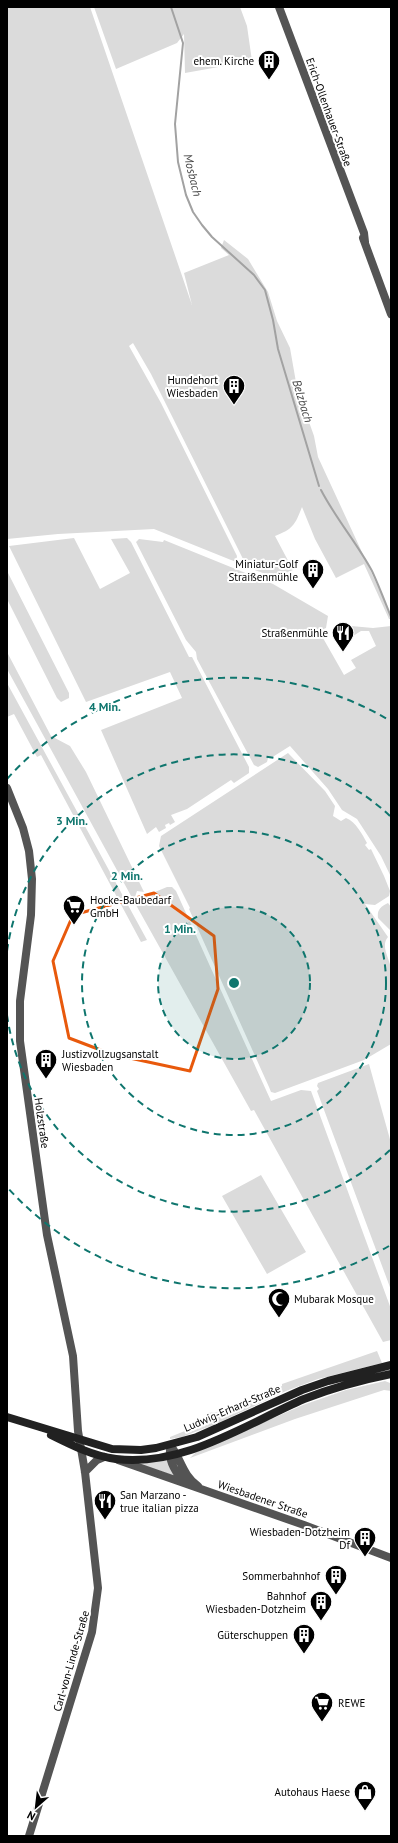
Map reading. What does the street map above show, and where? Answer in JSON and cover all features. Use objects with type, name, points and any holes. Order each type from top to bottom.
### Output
[{"type":"main road","name":"Ludwig-Erhard-Straße","points":[[38,1428],[112,1449],[149,1449],[171,1446],[197,1437],[302,1390],[353,1373],[391,1365]]},
{"type":"main road","name":"Ludwig-Erhard-Straße","points":[[38,1428],[104,1457],[134,1460],[173,1455],[201,1447],[305,1399],[356,1382],[391,1374]]},
{"type":"main road","points":[[7,1417],[38,1428]]},
{"type":"street","name":"Erich-Ollenhauer-Straße","points":[[279,7],[359,224],[364,233],[365,242],[391,314]]},
{"type":"street","name":"Holzstraße","points":[[7,788],[23,828],[31,865],[32,903],[20,1001],[20,1041],[46,1230],[72,1356],[79,1439]]},
{"type":"street","name":"Carl-von-Linde-Straße","points":[[29,1836],[95,1620],[98,1578],[85,1472],[79,1439]]},
{"type":"street","points":[[171,1446],[173,1455]]},
{"type":"street","name":"Wiesbadener Straße","points":[[173,1455],[175,1472],[187,1484],[391,1558]]},
{"type":"street","name":"Wiesbadener Straße","points":[[173,1455],[186,1474],[201,1489]]},
{"type":"street","points":[[85,1472],[97,1460],[104,1457]]},
{"type":"street","points":[[115,1459],[187,1484]]},
{"type":"street","name":"Wiesbadener Straße","points":[[317,1530],[331,1532],[391,1553]]},
{"type":"highlighted area","points":[[154,893],[214,936],[218,989],[190,1071],[111,1054],[69,1038],[53,961],[73,915]]},
{"type":"shaded area","points":[[7,7],[90,7],[192,305],[184,273],[229,255],[221,248],[224,240],[248,259],[268,292],[277,321],[290,348],[297,388],[314,436],[318,457],[391,615],[391,619],[389,619],[364,564],[336,578],[315,539],[302,507],[293,526],[275,536],[293,570],[281,575],[279,579],[247,567],[151,374],[133,343],[129,346],[161,403],[237,556],[236,562],[154,529],[58,534],[7,539]]},
{"type":"shaded area","points":[[94,7],[240,7],[247,26],[252,61],[185,73],[184,34],[177,43],[116,69]]},
{"type":"shaded area","points":[[74,538],[100,589],[130,573],[111,539],[127,538],[131,542],[189,657],[192,657],[249,767],[249,773],[234,783],[231,780],[187,809],[171,815],[175,822],[170,825],[169,823],[165,825],[166,828],[159,832],[156,827],[147,834],[101,730],[182,698],[170,672],[86,702],[9,546]]},
{"type":"shaded area","points":[[139,539],[163,542],[164,540],[273,584],[328,616],[326,628],[319,631],[344,675],[356,668],[351,660],[376,646],[369,631],[361,631],[353,636],[351,626],[373,628],[391,626],[391,877],[381,856],[357,819],[342,810],[328,789],[290,746],[271,758],[268,758],[267,762],[258,767],[254,765],[197,659],[196,652],[186,640],[136,542]]},
{"type":"shaded area","points":[[7,571],[69,693],[69,698],[61,702],[57,698],[7,599]]},
{"type":"shaded area","points":[[7,652],[51,736],[70,746],[86,772],[144,892],[137,891],[135,897],[138,899],[167,887],[172,887],[176,891],[271,1101],[301,1090],[311,1091],[391,1309],[391,1340],[383,1342],[254,1110],[251,1111],[136,905],[7,669]]},
{"type":"shaded area","points":[[7,683],[147,940],[141,942],[41,755],[37,757],[14,714],[7,717]]},
{"type":"shaded area","points":[[288,753],[325,791],[335,806],[333,816],[341,821],[346,818],[353,822],[367,843],[365,845],[369,850],[371,849],[390,891],[389,896],[375,905],[365,904],[388,937],[385,948],[392,978],[391,1044],[364,1060],[275,1093],[271,1092],[189,909],[190,908],[159,846],[161,836]]},
{"type":"shaded area","points":[[388,903],[391,907],[390,930],[378,918],[380,909]]},
{"type":"shaded area","points":[[369,1064],[391,1143],[391,1290],[317,1091],[319,1089],[317,1086],[318,1083]]},
{"type":"shaded area","points":[[261,1175],[306,1252],[267,1274],[222,1196]]},
{"type":"shaded area","points":[[377,1351],[382,1363],[318,1379],[286,1391],[216,1424],[182,1437],[170,1439],[170,1437],[207,1422],[208,1413],[225,1411],[277,1389],[282,1386],[282,1384]]},
{"type":"shaded area","points":[[385,1381],[390,1383],[391,1391],[384,1390],[295,1419],[190,1458],[196,1452],[303,1405],[346,1390]]},
{"type":"shaded area","points":[[168,1460],[175,1476],[136,1463]]},
{"type":"waterway","name":"Mosbach","points":[[171,7],[183,43],[175,124],[178,162],[186,195],[193,212],[202,225],[212,237],[254,275],[265,290],[273,320],[278,349],[319,486]]},
{"type":"waterway","name":"Belzbach","points":[[321,490],[372,571],[391,617]]},
{"type":"place","name":"ehem. Kirche","points":[[269,80]]},
{"type":"place","name":"Hundehort Wiesbaden","points":[[234,406]]},
{"type":"place","name":"Miniatur-Golf Straißenmühle","points":[[313,590]]},
{"type":"place","name":"Straßenmühle","points":[[343,652]]},
{"type":"place","name":"Hocke-Baubedarf GmbH","points":[[74,926]]},
{"type":"place","name":"Justizvollzugsanstalt Wiesbaden","points":[[46,1080]]},
{"type":"place","name":"Mubarak Mosque","points":[[279,1318]]},
{"type":"place","name":"San Marzano - true italian pizza","points":[[105,1520]]},
{"type":"place","name":"Wiesbaden-Dotzheim Df","points":[[365,1558]]},
{"type":"place","name":"Sommerbahnhof","points":[[336,1596]]},
{"type":"place","name":"Bahnhof Wiesbaden-Dotzheim","points":[[321,1622]]},
{"type":"place","name":"Güterschuppen","points":[[304,1654]]},
{"type":"place","name":"REWE","points":[[322,1722]]},
{"type":"place","name":"Autohaus Haese","points":[[365,1812]]}]
